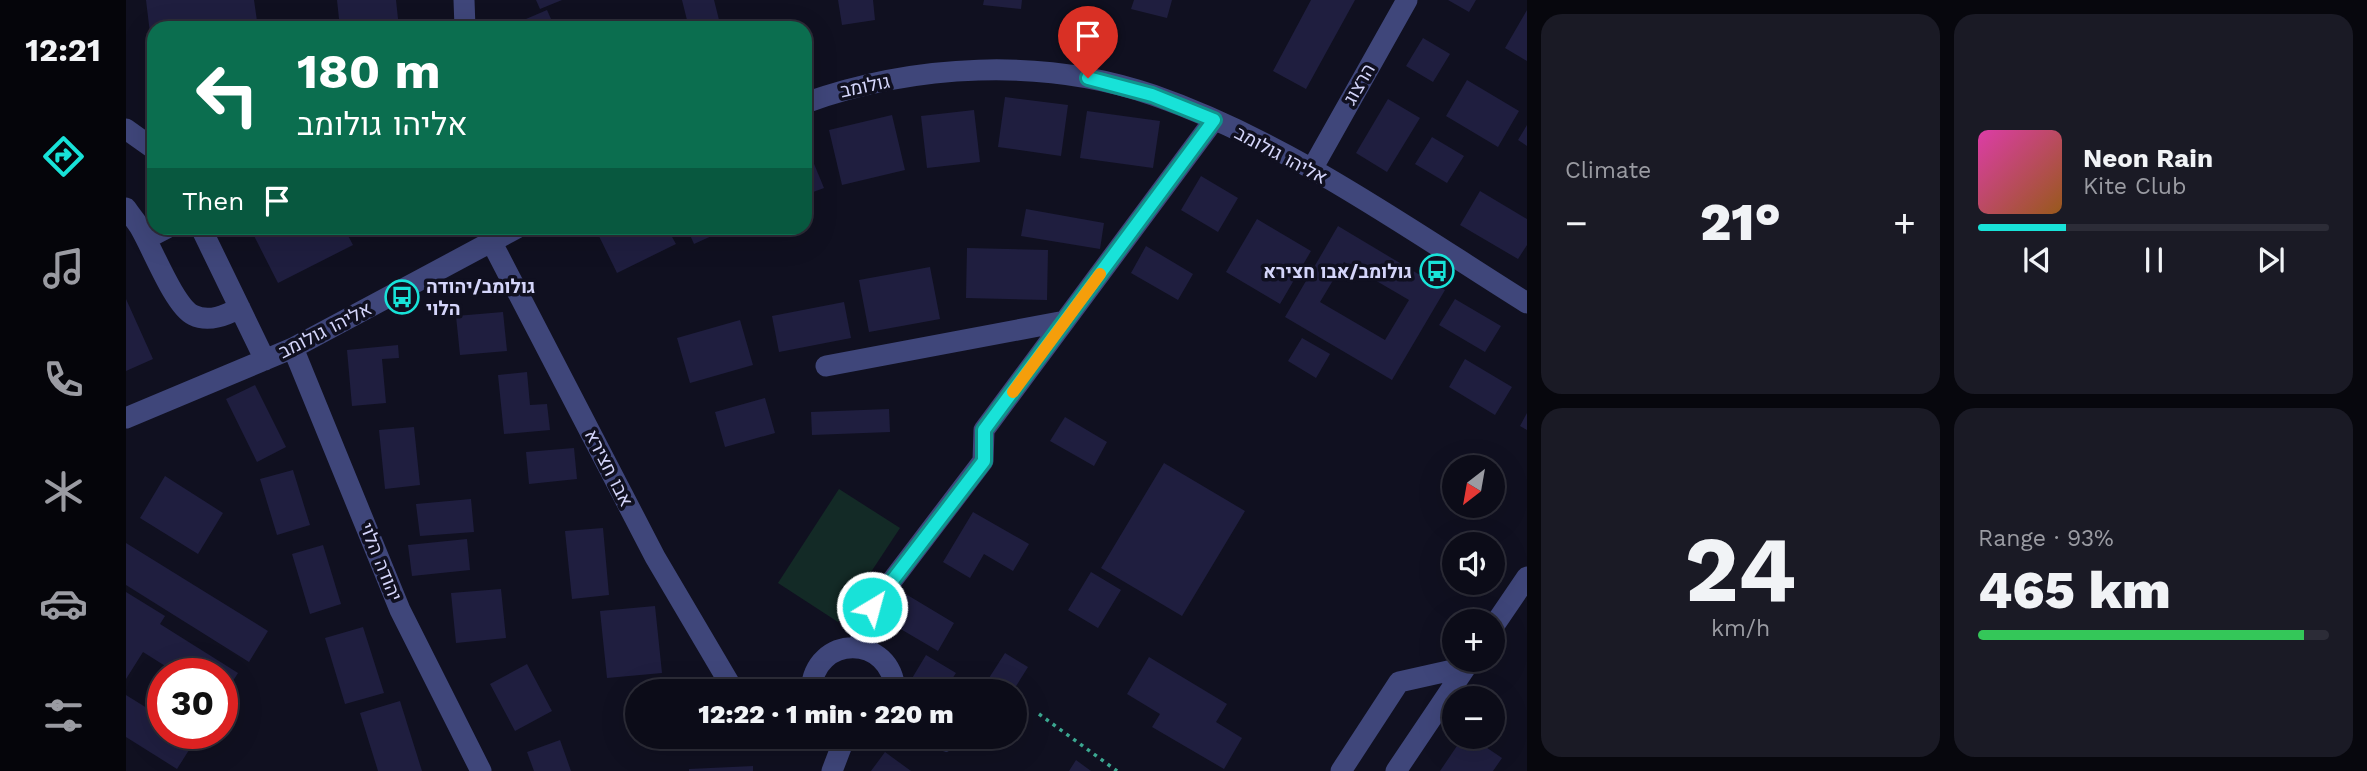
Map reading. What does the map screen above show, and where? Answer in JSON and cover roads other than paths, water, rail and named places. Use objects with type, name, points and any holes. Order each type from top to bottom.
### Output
[{"type":"street","points":[[464,0],[465,21]]},
{"type":"street","name":"הרצוג","points":[[1312,169],[1407,0]]},
{"type":"street","name":"אליהו גולומב","points":[[925,73],[1009,70],[1088,78],[1152,95],[1214,120],[1312,169],[1527,303]]},
{"type":"street","name":"גולומב","points":[[812,100],[833,93],[925,73]]},
{"type":"street","points":[[858,647],[872,607],[984,461],[984,430],[1214,120]]},
{"type":"street","points":[[126,129],[147,144]]},
{"type":"street","points":[[126,208],[179,301],[192,315],[209,318],[225,316],[240,308]]},
{"type":"street","points":[[146,239],[154,235]]},
{"type":"street","points":[[204,235],[265,360]]},
{"type":"street","name":"אליהו גולומב","points":[[126,418],[293,348],[503,235]]},
{"type":"street","name":"אבו חצירא","points":[[491,241],[655,557],[727,679]]},
{"type":"street","points":[[826,366],[1065,321]]},
{"type":"street","name":"יהודה הלוי","points":[[293,348],[400,610],[481,771]]},
{"type":"street","points":[[1505,609],[1527,576]]},
{"type":"street","points":[[813,679],[821,662],[832,653],[844,648],[858,647],[881,658],[890,668],[894,679]]},
{"type":"street","points":[[1341,771],[1399,682],[1442,670]]},
{"type":"street","points":[[1396,771],[1463,672]]},
{"type":"street","points":[[832,771],[840,749]]},
{"type":"place","name":"גולומב/אבו חצירא","points":[[1437,271]]},
{"type":"place","name":"גולומב/יהודה הלוי","points":[[402,297]]}]
